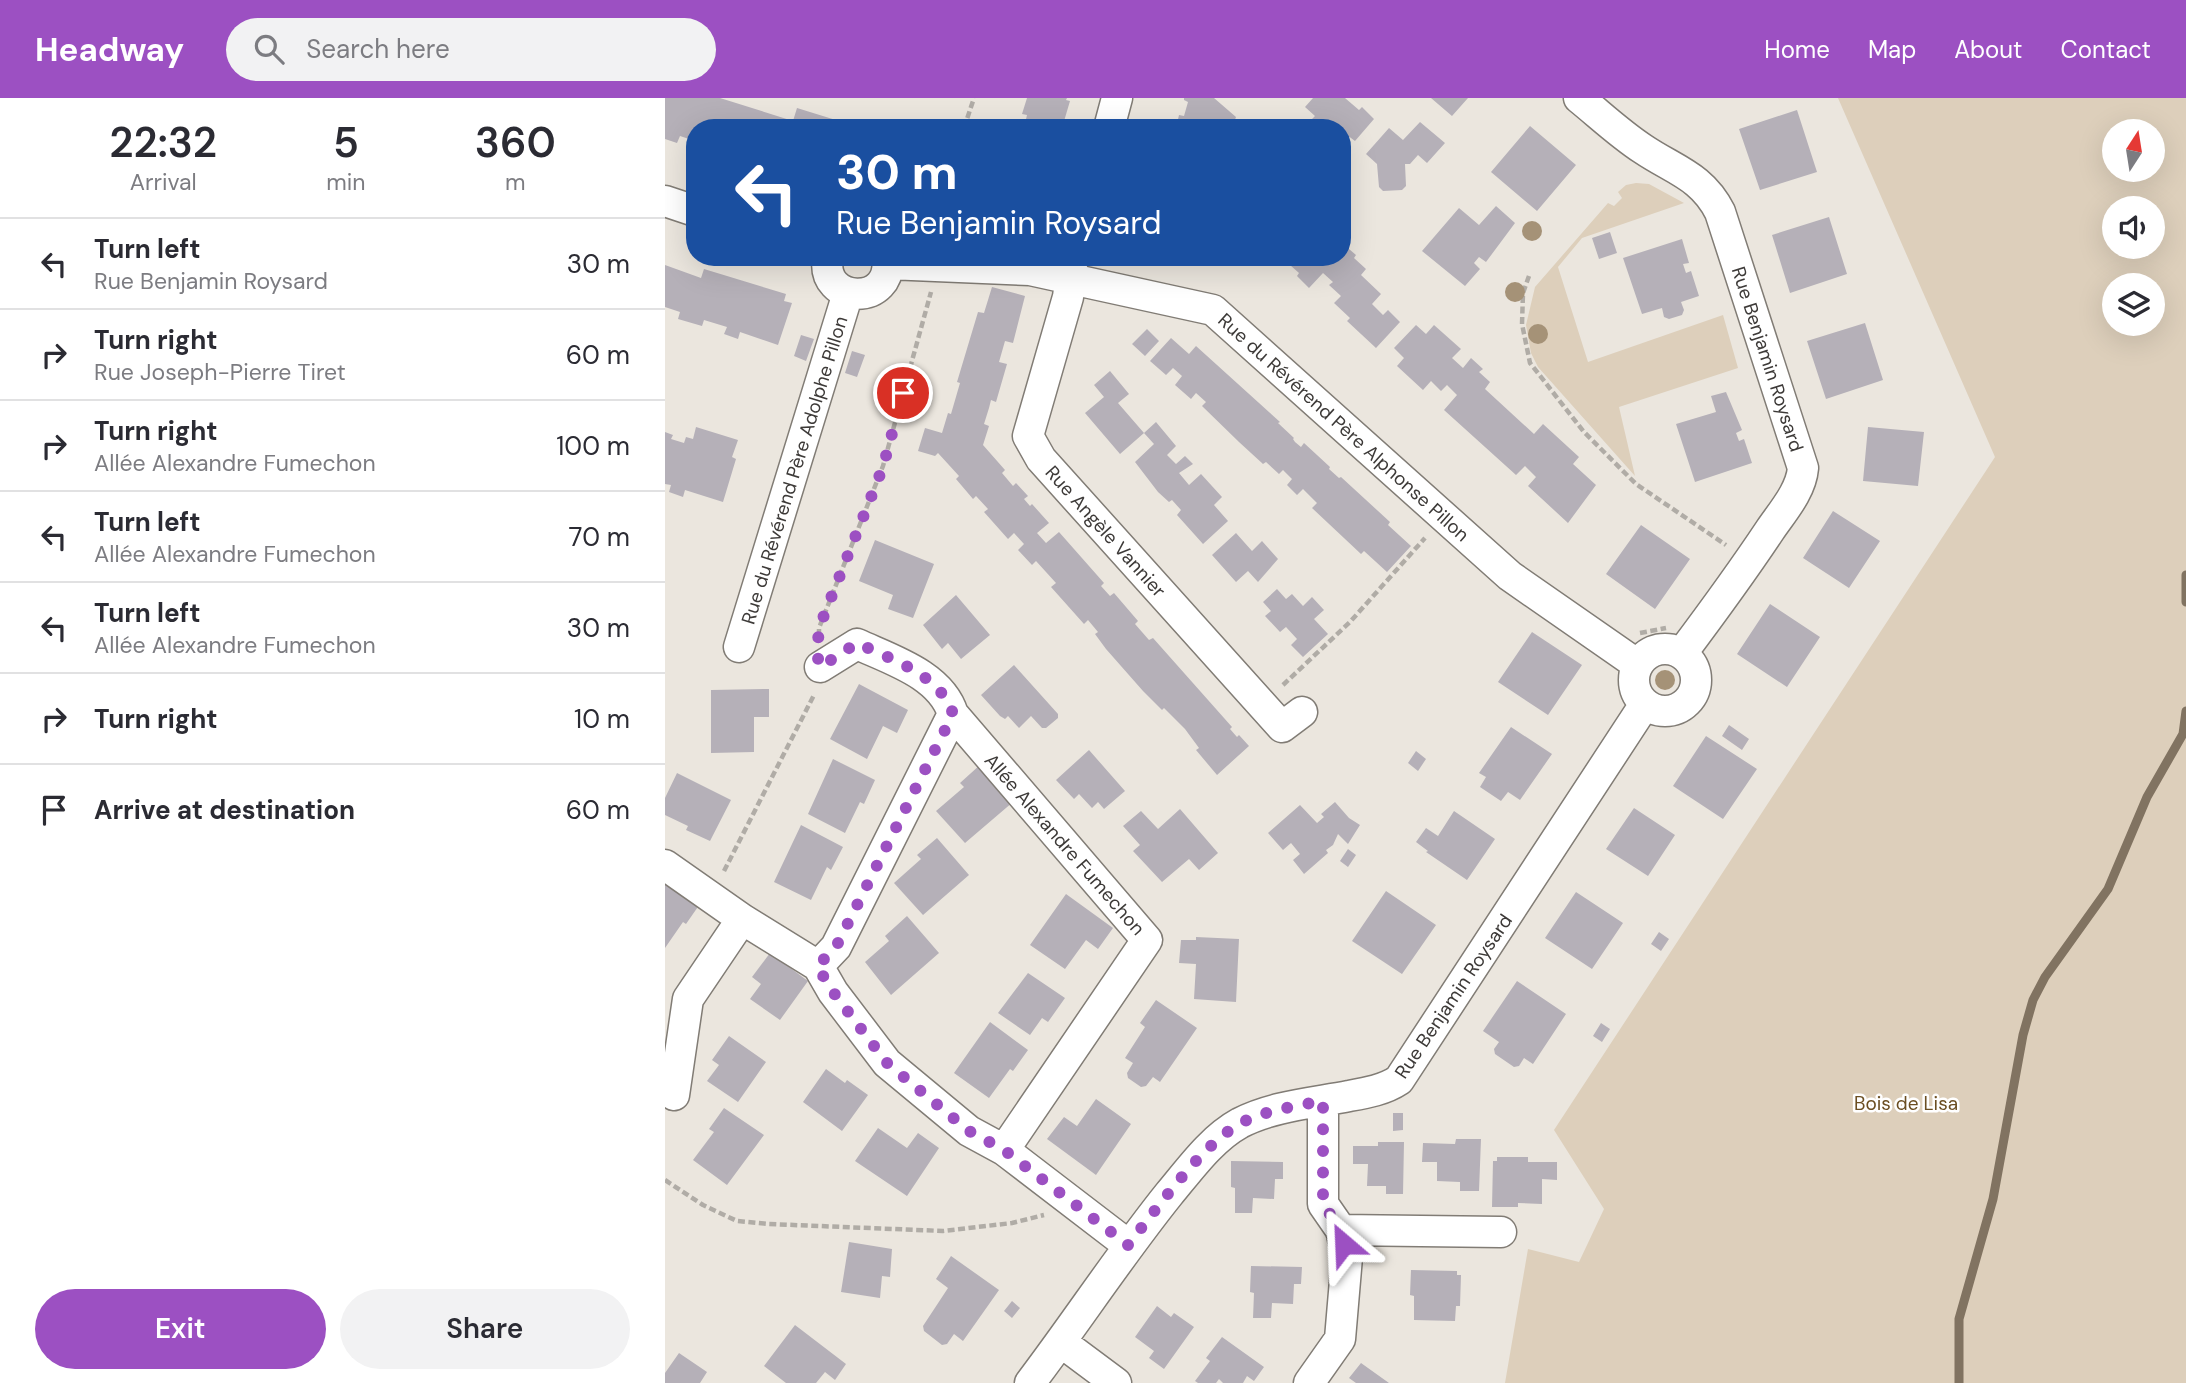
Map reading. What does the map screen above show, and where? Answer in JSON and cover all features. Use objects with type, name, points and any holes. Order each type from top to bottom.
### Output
[{"type":"street","points":[[1111,119],[1117,98]]},
{"type":"street","name":"Rue Benjamin Roysard","points":[[1579,98],[1635,143],[1698,182],[1711,195],[1720,212],[1803,468],[1795,493],[1749,561],[1677,640]]},
{"type":"street","points":[[665,201],[686,208]]},
{"type":"street","points":[[828,266],[833,282],[848,293],[858,295],[876,289],[887,274],[888,266]]},
{"type":"street","name":"Rue du Révérend Père Alphonse Pillon","points":[[957,266],[1030,270],[1072,268],[1213,310],[1510,576],[1627,657]]},
{"type":"street","name":"Rue Angèle Vannier","points":[[1072,268],[1068,297],[1028,436],[1041,459],[1282,727],[1302,712]]},
{"type":"street","name":"Rue du Révérend Père Adolphe Pillon","points":[[739,647],[848,293]]},
{"type":"street","points":[[1677,640],[1690,660],[1696,679],[1690,698],[1683,705],[1664,711],[1645,704],[1638,695],[1627,657],[1644,657],[1677,640]]},
{"type":"street","name":"Allée Alexandre Fumechon","points":[[820,667],[857,643],[905,666],[939,688],[949,701],[953,714],[1147,940],[1004,1150]]},
{"type":"street","name":"Rue Benjamin Roysard","points":[[1030,1383],[1128,1245],[1203,1152],[1240,1124],[1261,1115],[1371,1092],[1391,1086],[1399,1080],[1645,704]]},
{"type":"street","points":[[817,966],[836,947],[953,714]]},
{"type":"street","points":[[665,865],[742,919],[817,966],[833,992],[887,1063],[969,1131],[1004,1150],[1128,1245]]},
{"type":"street","points":[[674,1096],[688,999],[742,919]]},
{"type":"street","points":[[1309,1383],[1340,1339],[1347,1258],[1341,1230],[1323,1204],[1323,1101]]},
{"type":"street","points":[[1341,1230],[1501,1232]]},
{"type":"street","points":[[1061,1342],[1116,1383]]},
{"type":"path","points":[[967,119],[974,98]]},
{"type":"path","points":[[711,897],[820,682],[817,654],[819,628],[883,467],[939,266]]},
{"type":"path","points":[[1529,276],[1523,293],[1522,324],[1529,363],[1584,432],[1636,484],[1749,561]]},
{"type":"path","points":[[1262,705],[1350,622],[1445,517]]},
{"type":"path","points":[[1627,657],[1631,635],[1677,640]]},
{"type":"path","points":[[665,1180],[703,1205],[737,1221],[769,1224],[943,1231],[1012,1223],[1045,1215],[1072,1203]]},
{"type":"green space","name":"Bois de Lisa","points":[[1838,98],[2186,98],[2186,1383],[1505,1383],[1528,1249],[1579,1262],[1604,1209],[1554,1130],[1995,457]]},
{"type":"green space","points":[[1649,184],[1684,203],[1582,238],[1558,267],[1588,362],[1723,315],[1738,368],[1619,407],[1635,476],[1538,367],[1531,353],[1526,325],[1535,287],[1608,203],[1614,206],[1622,198],[1618,192],[1626,185]]},
{"type":"building","points":[[665,98],[720,98],[787,119],[686,119],[686,138],[680,136],[677,143],[665,139]]},
{"type":"building","points":[[1027,98],[1067,98],[1066,100],[1070,101],[1065,119],[1026,119],[1027,115],[1022,114]]},
{"type":"building","points":[[1214,98],[1236,117],[1178,119],[1179,115],[1184,116],[1188,102],[1184,100]]},
{"type":"building","points":[[1313,98],[1345,98],[1359,110],[1362,107],[1374,119],[1355,141],[1351,138],[1351,119],[1312,119],[1315,116],[1305,107]]},
{"type":"building","points":[[1431,98],[1468,98],[1452,116]]},
{"type":"building","points":[[797,108],[833,119],[794,119]]},
{"type":"building","points":[[1797,110],[1817,172],[1760,190],[1739,129]]},
{"type":"building","points":[[1420,122],[1445,143],[1427,163],[1418,155],[1410,164],[1405,164],[1406,186],[1402,190],[1383,191],[1379,187],[1377,164],[1366,154],[1389,128],[1403,140]]},
{"type":"building","points":[[1530,126],[1576,165],[1537,211],[1491,172]]},
{"type":"building","points":[[1496,206],[1515,223],[1486,262],[1479,257],[1474,263],[1480,269],[1465,286],[1422,251],[1459,208],[1479,225]]},
{"type":"building","points":[[1829,217],[1847,274],[1790,293],[1772,235]]},
{"type":"building","points":[[1610,232],[1617,253],[1599,259],[1592,238]]},
{"type":"building","points":[[1682,239],[1689,263],[1683,264],[1686,273],[1691,271],[1699,296],[1681,302],[1684,310],[1682,315],[1669,319],[1664,317],[1662,308],[1642,314],[1623,258]]},
{"type":"building","points":[[1351,251],[1356,255],[1354,258],[1366,269],[1361,275],[1381,294],[1372,304],[1383,315],[1388,310],[1400,322],[1376,348],[1347,321],[1350,318],[1334,303],[1341,296],[1329,285],[1333,282],[1323,273],[1309,288],[1297,276],[1299,273],[1291,266],[1351,266]]},
{"type":"building","points":[[665,265],[701,278],[704,269],[786,294],[784,301],[792,303],[778,345],[740,332],[738,339],[724,334],[727,327],[704,320],[702,326],[678,319],[680,312],[665,307]]},
{"type":"building","points":[[992,287],[1025,296],[1013,343],[1005,341],[999,362],[1007,364],[996,402],[991,400],[984,424],[989,426],[983,445],[1005,470],[1002,473],[1013,486],[1016,483],[1028,496],[1024,499],[1049,523],[1037,533],[1046,543],[1059,532],[1104,583],[1101,586],[1110,596],[1114,593],[1138,621],[1135,624],[1149,640],[1153,638],[1232,727],[1230,729],[1237,737],[1239,735],[1249,746],[1217,775],[1196,750],[1199,748],[1185,729],[1143,691],[1106,649],[1095,634],[1098,632],[1088,620],[1084,624],[1051,587],[1056,583],[1036,561],[1032,565],[1018,550],[1024,544],[1014,533],[1008,539],[984,512],[988,509],[976,496],[973,499],[956,479],[959,476],[938,453],[935,456],[918,451],[925,428],[942,433],[948,413],[951,414],[960,383],[957,382],[978,312],[984,313]]},
{"type":"building","points":[[1865,323],[1883,380],[1826,399],[1807,341]]},
{"type":"building","points":[[1416,325],[1426,334],[1434,325],[1461,349],[1452,358],[1463,368],[1471,358],[1483,369],[1479,372],[1490,382],[1485,389],[1534,434],[1543,424],[1579,457],[1573,464],[1596,485],[1568,523],[1528,486],[1536,477],[1525,466],[1516,475],[1444,410],[1457,395],[1447,385],[1441,391],[1431,381],[1423,390],[1397,366],[1404,358],[1394,348]]},
{"type":"building","points":[[1147,329],[1159,341],[1145,356],[1132,344]]},
{"type":"building","points":[[801,335],[814,339],[806,361],[794,356]]},
{"type":"building","points":[[1171,338],[1189,354],[1196,346],[1280,422],[1278,423],[1295,442],[1301,447],[1304,443],[1330,467],[1329,469],[1390,522],[1388,525],[1411,546],[1387,572],[1364,551],[1361,554],[1312,508],[1317,503],[1303,489],[1297,495],[1287,485],[1292,479],[1283,470],[1279,474],[1266,462],[1263,464],[1239,442],[1202,406],[1206,402],[1196,393],[1191,399],[1175,385],[1182,376],[1173,368],[1166,375],[1150,361]]},
{"type":"building","points":[[852,351],[865,355],[857,377],[845,373]]},
{"type":"building","points":[[1110,371],[1129,394],[1118,403],[1144,433],[1120,454],[1085,413],[1104,397],[1094,385]]},
{"type":"building","points":[[1726,392],[1742,430],[1736,433],[1739,441],[1744,439],[1752,463],[1695,482],[1676,424],[1716,412],[1711,396]]},
{"type":"building","points":[[1156,422],[1176,446],[1167,455],[1176,464],[1185,456],[1193,464],[1179,473],[1189,485],[1201,474],[1222,497],[1214,505],[1228,521],[1203,544],[1177,515],[1181,510],[1172,500],[1169,502],[1158,492],[1135,462],[1154,444],[1144,433]]},
{"type":"building","points":[[696,427],[738,440],[732,457],[736,459],[723,502],[685,490],[683,497],[669,492],[671,485],[665,484],[665,432],[673,435],[671,439],[684,443],[686,437],[693,439]]},
{"type":"building","points":[[1868,427],[1924,432],[1918,486],[1863,481]]},
{"type":"building","points":[[1833,511],[1880,541],[1849,588],[1803,558]]},
{"type":"building","points":[[1641,525],[1690,559],[1655,609],[1606,574]]},
{"type":"building","points":[[1236,533],[1252,551],[1262,541],[1278,559],[1258,582],[1248,571],[1236,582],[1212,555]]},
{"type":"building","points":[[875,540],[934,564],[913,618],[888,609],[893,595],[859,581]]},
{"type":"building","points":[[1277,589],[1286,599],[1292,594],[1303,606],[1312,597],[1324,610],[1314,619],[1328,634],[1303,657],[1291,645],[1297,639],[1286,627],[1280,632],[1265,616],[1271,611],[1263,602]]},
{"type":"building","points":[[956,595],[990,635],[961,659],[948,643],[942,649],[923,625]]},
{"type":"building","points":[[1770,604],[1820,637],[1787,687],[1737,654]]},
{"type":"building","points":[[1532,632],[1582,665],[1548,715],[1498,682]]},
{"type":"building","points":[[1014,665],[1058,714],[1058,718],[1046,728],[1042,728],[1031,716],[1019,728],[1008,716],[1005,719],[1000,716],[981,695]]},
{"type":"building","points":[[859,684],[908,710],[897,733],[883,726],[867,759],[830,739]]},
{"type":"building","points":[[769,689],[769,717],[754,717],[754,752],[711,753],[711,690]]},
{"type":"building","points":[[1729,725],[1749,739],[1742,750],[1722,736]]},
{"type":"building","points":[[1511,727],[1552,754],[1520,800],[1508,792],[1501,801],[1480,787],[1486,777],[1479,773]]},
{"type":"building","points":[[1706,736],[1757,769],[1723,819],[1673,786]]},
{"type":"building","points":[[1089,750],[1125,791],[1104,809],[1098,802],[1092,808],[1079,794],[1074,799],[1056,780]]},
{"type":"building","points":[[1416,751],[1426,759],[1418,771],[1408,763]]},
{"type":"building","points":[[833,759],[875,780],[864,804],[860,802],[845,833],[808,814]]},
{"type":"building","points":[[981,764],[1013,802],[965,843],[936,811],[964,787],[960,783]]},
{"type":"building","points":[[677,773],[731,800],[710,841],[686,830],[688,826],[665,815],[665,798]]},
{"type":"building","points":[[1335,802],[1349,818],[1360,825],[1348,844],[1338,834],[1333,845],[1326,850],[1328,853],[1304,874],[1293,860],[1300,854],[1291,843],[1283,850],[1268,833],[1300,805],[1317,823],[1324,817],[1321,814]]},
{"type":"building","points":[[1634,808],[1675,835],[1648,876],[1606,849]]},
{"type":"building","points":[[1180,809],[1218,853],[1199,870],[1189,859],[1162,882],[1133,851],[1140,845],[1123,826],[1141,811],[1158,829]]},
{"type":"building","points":[[1454,811],[1495,839],[1467,880],[1416,842],[1426,828],[1438,836]]},
{"type":"building","points":[[801,825],[843,847],[831,870],[827,867],[811,900],[774,882]]},
{"type":"building","points":[[937,838],[969,875],[923,915],[894,883],[921,859],[917,855]]},
{"type":"building","points":[[1348,849],[1356,855],[1348,867],[1340,861]]},
{"type":"building","points":[[665,875],[702,901],[665,948]]},
{"type":"building","points":[[1386,891],[1436,925],[1402,974],[1352,941]]},
{"type":"building","points":[[1576,892],[1623,923],[1592,969],[1545,938]]},
{"type":"building","points":[[1066,894],[1113,928],[1098,949],[1086,940],[1065,969],[1030,945]]},
{"type":"building","points":[[907,916],[939,953],[891,995],[865,962],[889,941],[885,936]]},
{"type":"building","points":[[1659,932],[1669,939],[1661,951],[1651,944]]},
{"type":"building","points":[[1196,937],[1239,939],[1236,1002],[1194,999],[1196,964],[1179,963],[1181,940],[1196,940]]},
{"type":"building","points":[[770,953],[808,981],[780,1020],[750,999],[761,984],[752,977]]},
{"type":"building","points":[[1028,973],[1065,998],[1048,1022],[1042,1018],[1030,1035],[998,1013]]},
{"type":"building","points":[[1517,981],[1566,1014],[1533,1064],[1524,1058],[1519,1066],[1514,1067],[1495,1054],[1494,1049],[1499,1042],[1483,1031]]},
{"type":"building","points":[[1156,1000],[1197,1028],[1160,1082],[1153,1077],[1146,1086],[1141,1087],[1128,1078],[1127,1073],[1133,1063],[1125,1058],[1145,1027],[1140,1023]]},
{"type":"building","points":[[990,1022],[1028,1050],[989,1098],[954,1073]]},
{"type":"building","points":[[1601,1023],[1610,1029],[1602,1042],[1593,1036]]},
{"type":"building","points":[[729,1036],[766,1062],[738,1102],[707,1081],[719,1065],[712,1060]]},
{"type":"building","points":[[826,1069],[868,1095],[842,1131],[803,1102]]},
{"type":"building","points":[[1096,1099],[1131,1124],[1096,1175],[1047,1139],[1064,1117],[1077,1126]]},
{"type":"building","points":[[724,1108],[764,1135],[727,1185],[693,1160],[714,1132],[709,1129]]},
{"type":"building","points":[[1393,1113],[1403,1113],[1403,1130],[1393,1131]]},
{"type":"building","points":[[878,1128],[907,1148],[918,1133],[939,1148],[907,1196],[855,1161]]},
{"type":"building","points":[[1456,1139],[1481,1139],[1479,1191],[1460,1191],[1460,1182],[1437,1181],[1437,1162],[1422,1162],[1423,1143],[1455,1144]]},
{"type":"building","points":[[1378,1142],[1404,1142],[1403,1194],[1386,1194],[1386,1186],[1367,1186],[1368,1164],[1353,1164],[1353,1146],[1378,1146]]},
{"type":"building","points":[[1497,1157],[1528,1157],[1528,1162],[1557,1162],[1557,1180],[1542,1179],[1542,1204],[1518,1203],[1518,1207],[1492,1207],[1493,1161],[1497,1161]]},
{"type":"building","points":[[1231,1161],[1283,1162],[1283,1179],[1275,1179],[1274,1199],[1253,1198],[1252,1213],[1235,1213]]},
{"type":"building","points":[[849,1242],[892,1249],[890,1277],[882,1276],[880,1298],[841,1292]]},
{"type":"building","points":[[951,1256],[999,1290],[963,1341],[954,1334],[947,1344],[942,1345],[924,1331],[923,1326],[948,1288],[936,1279]]},
{"type":"building","points":[[1251,1266],[1302,1267],[1301,1284],[1294,1284],[1293,1304],[1272,1303],[1271,1318],[1253,1318]]},
{"type":"building","points":[[1411,1270],[1457,1271],[1457,1275],[1461,1275],[1460,1306],[1456,1306],[1455,1321],[1414,1320],[1414,1296],[1410,1295]]},
{"type":"building","points":[[1012,1301],[1020,1308],[1012,1318],[1004,1311]]},
{"type":"building","points":[[1157,1306],[1171,1317],[1174,1313],[1194,1327],[1164,1369],[1149,1358],[1154,1351],[1135,1337]]},
{"type":"building","points":[[795,1325],[846,1364],[835,1380],[825,1372],[816,1383],[786,1383],[764,1366]]},
{"type":"building","points":[[1222,1337],[1264,1367],[1254,1381],[1247,1376],[1243,1383],[1223,1383],[1219,1379],[1216,1383],[1195,1381],[1210,1361],[1206,1358]]},
{"type":"building","points":[[679,1353],[707,1372],[700,1383],[665,1383],[665,1373]]},
{"type":"building","points":[[1361,1363],[1389,1383],[1356,1383],[1349,1378]]},
{"type":"waterway","points":[[2186,575],[2186,602]]},
{"type":"waterway","points":[[1959,1383],[1959,1319],[1993,1199],[2023,1035],[2033,1000],[2045,977],[2108,889],[2147,797],[2183,734],[2186,711]]},
{"type":"route","points":[[903,393],[883,467],[819,628],[817,654],[820,667],[857,643],[905,666],[939,688],[949,701],[953,714],[836,947],[817,966],[833,992],[887,1063],[969,1131],[1004,1150],[1128,1245],[1203,1152],[1223,1136],[1240,1124],[1261,1115],[1323,1101],[1323,1204],[1341,1230],[1344,1244]]}]
